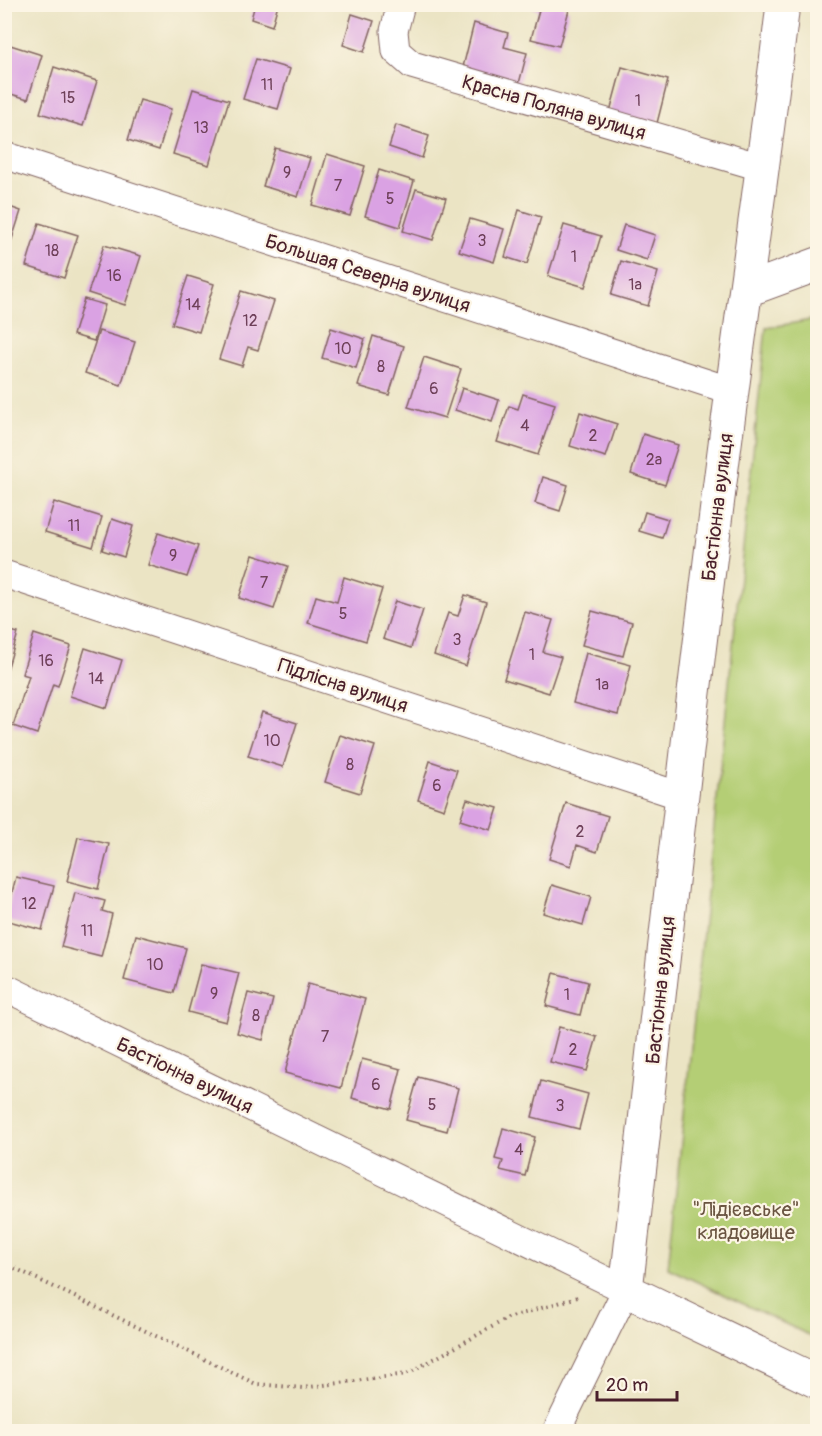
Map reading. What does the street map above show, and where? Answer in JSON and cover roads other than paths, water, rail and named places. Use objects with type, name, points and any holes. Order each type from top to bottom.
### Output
[{"type":"main road","name":"Бастіонна вулиця","points":[[626,1290],[681,796],[732,391],[764,168],[783,4]]},
{"type":"main road","points":[[747,290],[818,264]]},
{"type":"main road","points":[[626,1290],[818,1382]]},
{"type":"street","name":"Красна Поляна вулиця","points":[[401,4],[393,31],[396,51],[412,66],[764,168]]},
{"type":"street","name":"Большая Северна вулиця","points":[[4,155],[732,391]]},
{"type":"street","name":"Підлісна вулиця","points":[[4,574],[681,796]]},
{"type":"street","name":"Бастіонна вулиця","points":[[4,987],[626,1290]]},
{"type":"street","points":[[556,1431],[626,1290]]},
{"type":"park label","name":"\"Лідієвське\" кладовище","points":[[746,1220]]}]
